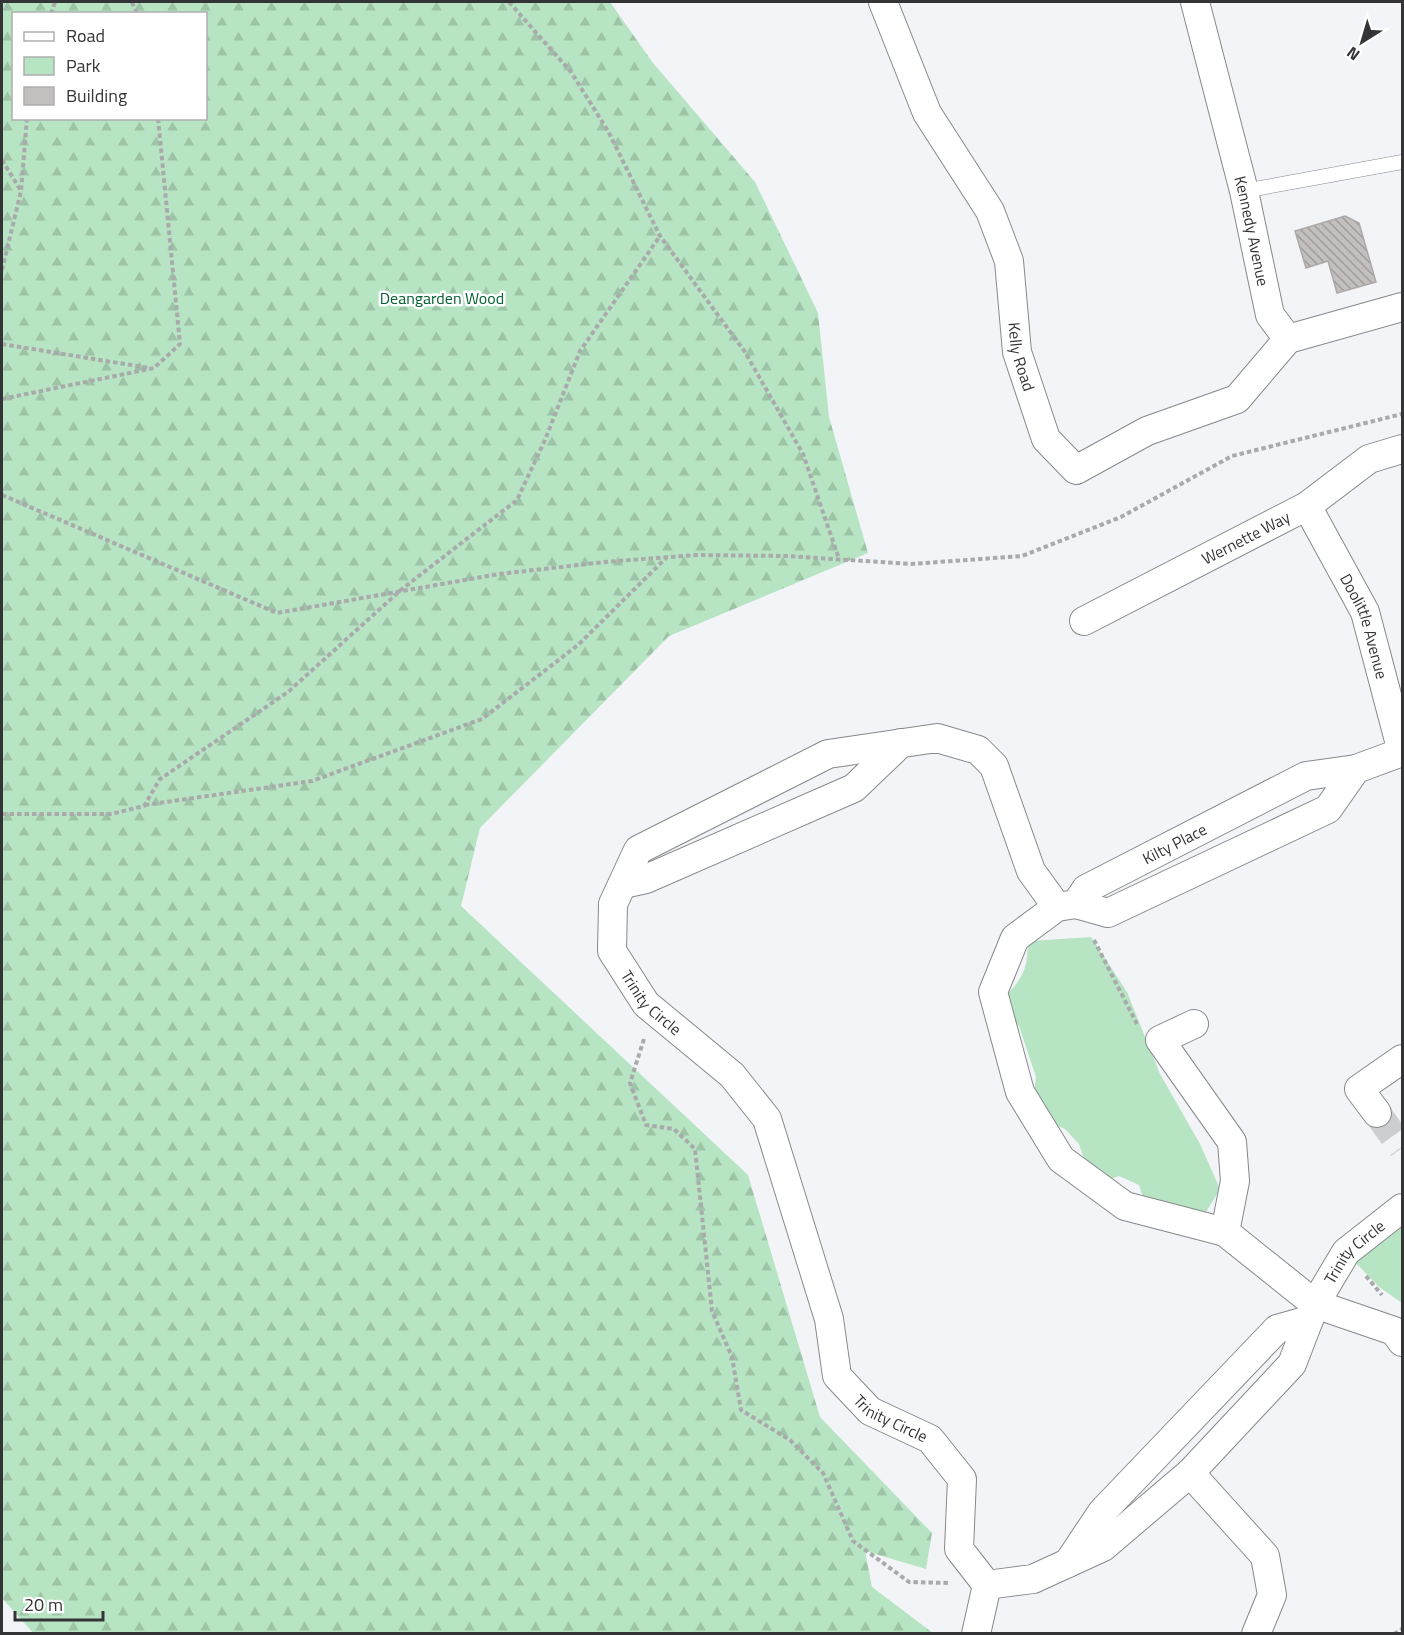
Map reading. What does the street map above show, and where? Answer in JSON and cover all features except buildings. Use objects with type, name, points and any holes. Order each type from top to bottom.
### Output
[{"type":"street","name":"Kelly Road","points":[[883,2],[927,113],[990,212],[1009,261],[1017,352],[1046,439],[1076,470],[1147,431],[1237,399],[1288,339]]},
{"type":"street","name":"Kennedy Avenue","points":[[1195,2],[1244,191],[1270,315],[1288,339]]},
{"type":"street","points":[[1288,339],[1402,307]]},
{"type":"street","name":"Wernette Way","points":[[1084,621],[1307,506],[1370,459],[1402,449]]},
{"type":"street","name":"Doolittle Avenue","points":[[1307,506],[1365,612],[1402,752]]},
{"type":"street","name":"Trinity Circle","points":[[1066,905],[1031,872],[994,766],[978,750],[937,738],[828,754],[638,850],[614,904],[612,951],[646,1004],[732,1075],[767,1119],[829,1318],[837,1376],[870,1411],[930,1440],[962,1479],[959,1550],[987,1585],[1032,1580],[1103,1546],[1190,1473],[1292,1364],[1312,1312],[1346,1252],[1402,1208]]},
{"type":"street","points":[[622,884],[646,879],[854,788],[901,743]]},
{"type":"street","name":"Kilty Place","points":[[993,992],[1015,938],[1066,905],[1086,889],[1306,776],[1356,769],[1402,752]]},
{"type":"street","points":[[1066,905],[1108,913],[1328,809],[1356,769]]},
{"type":"street","name":"Trinity Circle","points":[[993,992],[1020,1092],[1061,1159],[1125,1206],[1225,1232],[1312,1312],[1394,1331],[1402,1342]]},
{"type":"street","points":[[1194,1024],[1160,1040],[1232,1142],[1235,1181],[1225,1232]]},
{"type":"street","points":[[1377,1113],[1359,1089],[1402,1059]]},
{"type":"street","points":[[1068,1563],[1102,1512],[1277,1329],[1312,1312]]},
{"type":"street","points":[[1190,1473],[1265,1556],[1272,1595],[1256,1634]]},
{"type":"street","points":[[976,1634],[987,1585]]},
{"type":"lane","points":[[1244,191],[1402,162]]},
{"type":"path","points":[[508,2],[571,72],[609,131],[660,236],[745,352],[803,454],[839,560]]},
{"type":"path","points":[[2,270],[21,191],[27,120]]},
{"type":"path","points":[[2,399],[154,368],[180,344],[158,120]]},
{"type":"path","points":[[2,160],[21,191]]},
{"type":"path","points":[[144,806],[160,779],[288,692],[402,589],[517,500],[545,440],[580,351],[660,236]]},
{"type":"path","points":[[2,344],[154,368]]},
{"type":"path","points":[[2,495],[277,613],[402,589],[499,574],[667,558],[787,556],[911,564],[1022,556],[1121,517],[1232,456],[1402,414]]},
{"type":"path","points":[[2,814],[111,814],[144,806],[312,781],[482,719],[578,645],[667,558]]},
{"type":"path","points":[[1066,905],[1137,1024],[1160,1040]]},
{"type":"path","points":[[646,1004],[644,1039],[630,1083],[646,1125],[674,1130],[695,1149],[712,1311],[732,1357],[741,1410],[790,1440],[823,1473],[853,1541],[909,1582],[987,1585]]},
{"type":"path","points":[[1346,1252],[1385,1299]]},
{"type":"path","points":[[1394,1634],[1402,1629]]},
{"type":"green space","name":"Deangarden Wood","points":[[2,2],[610,2],[653,63],[755,182],[818,313],[829,417],[868,553],[669,636],[480,828],[461,906],[748,1175],[820,1417],[932,1533],[926,1569],[865,1551],[872,1587],[933,1633],[34,1634],[2,1598]]},
{"type":"green space","points":[[1091,937],[1127,992],[1160,1074],[1200,1144],[1220,1189],[1206,1212],[1194,1215],[1143,1197],[1139,1185],[1119,1176],[1108,1180],[1087,1167],[1079,1144],[1065,1129],[1044,1120],[1033,1101],[1036,1077],[1019,1026],[1008,1017],[1002,999],[1022,974],[1031,941]]},
{"type":"green space","points":[[1402,1227],[1402,1303],[1379,1287],[1354,1261],[1393,1228]]},
{"type":"tunnel","points":[[1377,1113],[1402,1148]]}]
